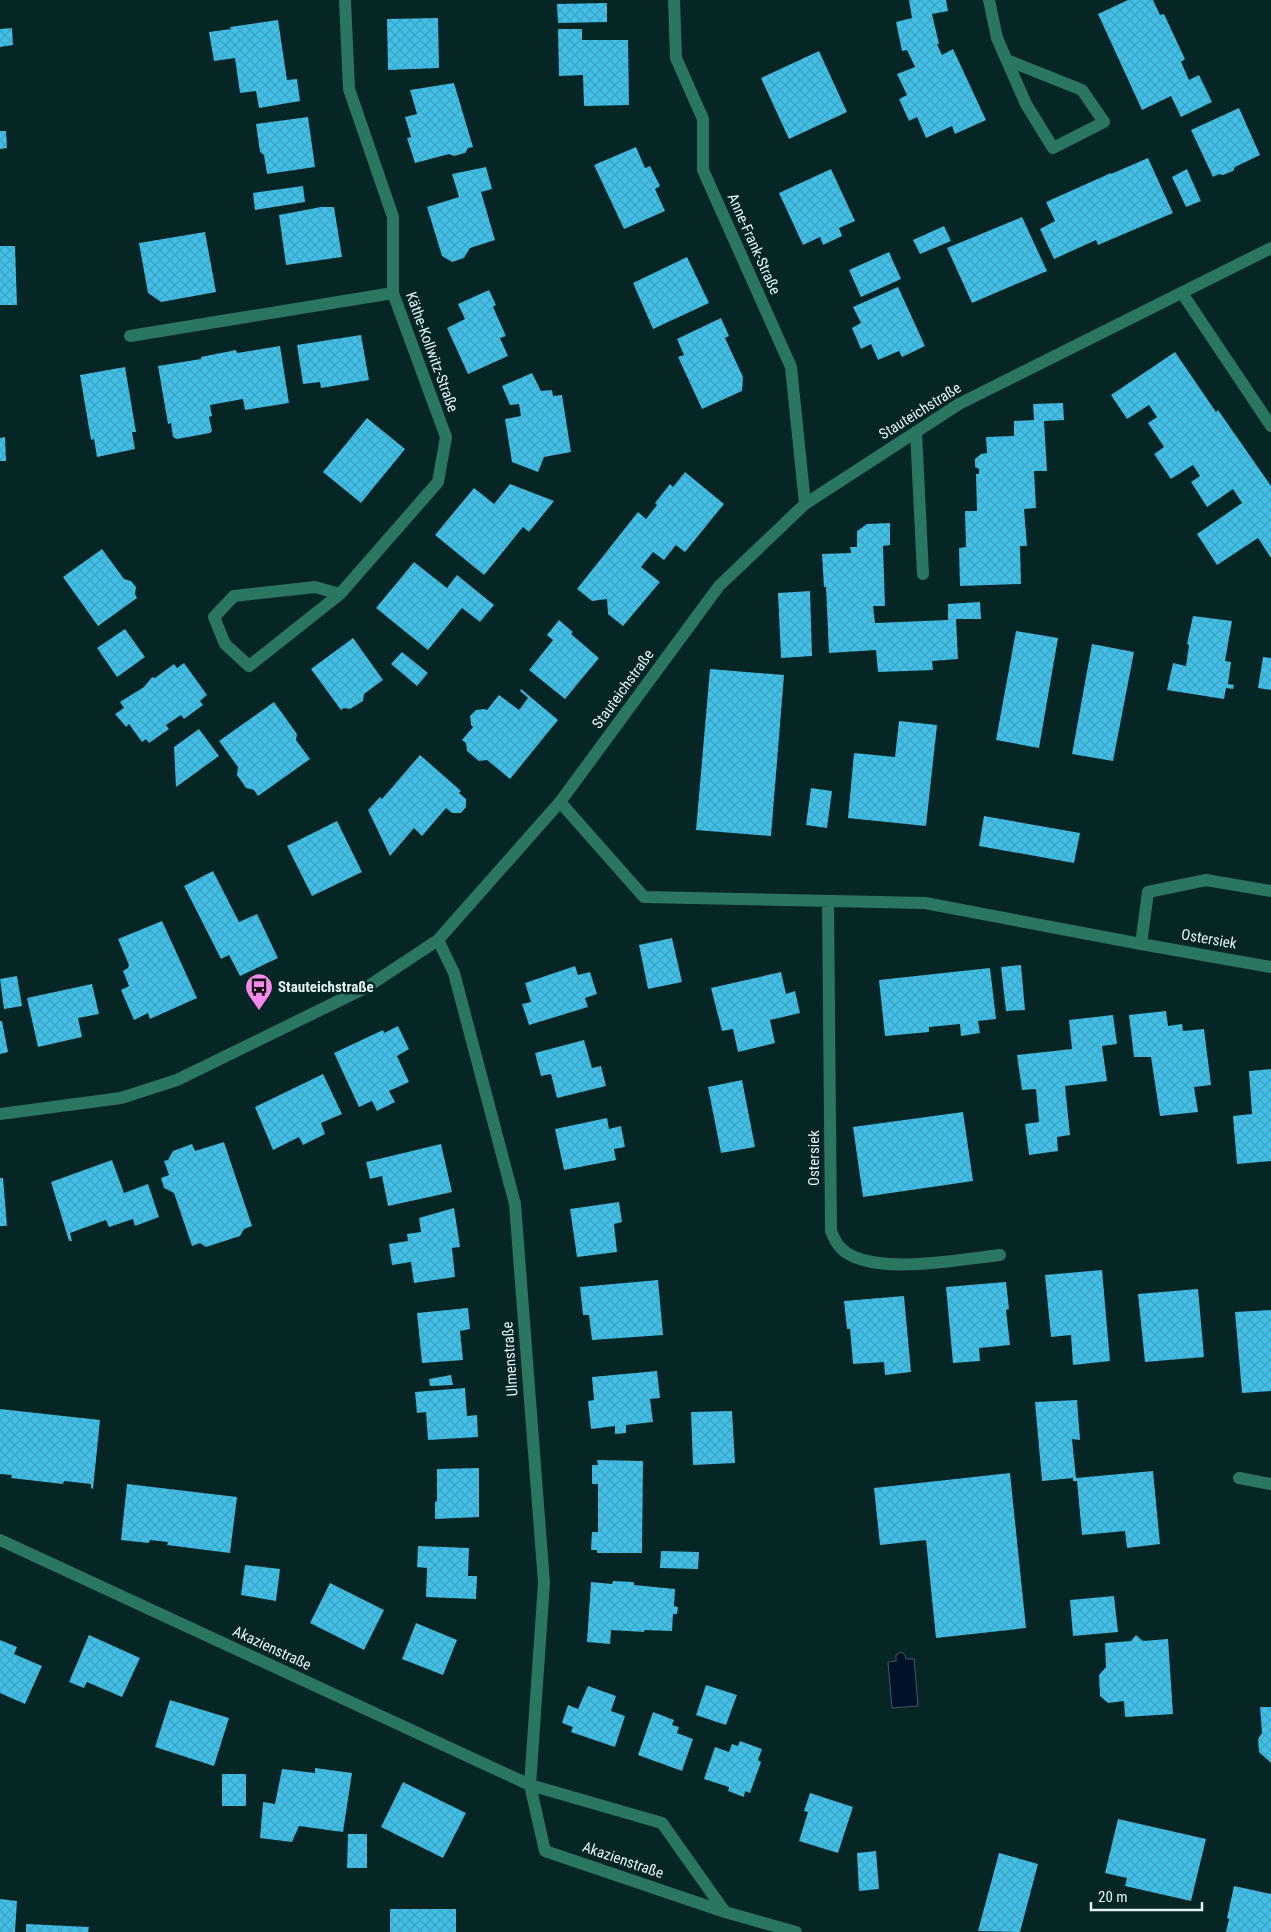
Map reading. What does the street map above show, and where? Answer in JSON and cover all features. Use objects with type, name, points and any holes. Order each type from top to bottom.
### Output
[{"type":"street","name":"Käthe-Kollwitz-Straße","points":[[340,594],[315,587],[234,596],[214,617],[225,644],[249,666],[340,594],[438,482],[446,437],[393,293],[393,217],[349,90],[345,0]]},
{"type":"street","name":"Anne-Frank-Straße","points":[[674,0],[676,58],[704,119],[703,170],[791,367],[805,504]]},
{"type":"street","points":[[989,0],[997,38],[1026,104],[1053,148],[1104,122],[1082,90],[1007,60]]},
{"type":"street","name":"Stauteichstraße","points":[[0,1114],[121,1098],[177,1080],[367,987],[438,940],[560,802],[719,586],[805,504],[959,404],[1271,248]]},
{"type":"street","points":[[130,336],[393,293]]},
{"type":"street","points":[[1182,293],[1271,426]]},
{"type":"street","points":[[916,432],[923,574]]},
{"type":"street","name":"Ostersiek","points":[[560,802],[644,897],[924,903],[1271,967]]},
{"type":"street","points":[[1140,944],[1148,892],[1206,880],[1271,891]]},
{"type":"street","name":"Ostersiek","points":[[828,901],[831,1230],[840,1248],[858,1260],[884,1265],[930,1263],[1000,1255]]},
{"type":"street","name":"Ulmenstraße","points":[[438,940],[454,973],[515,1204],[544,1583],[530,1785]]},
{"type":"street","points":[[1239,1478],[1271,1484]]},
{"type":"street","name":"Akazienstraße","points":[[0,1540],[530,1785],[662,1824],[725,1912]]},
{"type":"street","name":"Akazienstraße","points":[[530,1785],[545,1851],[725,1912],[796,1932]]},
{"type":"water","points":[[901,1652],[905,1655],[906,1659],[914,1659],[918,1706],[892,1708],[888,1662],[896,1661],[896,1655]]},
{"type":"building","points":[[909,0],[946,0],[948,11],[932,14],[939,44],[937,44],[942,55],[953,49],[986,120],[955,134],[952,126],[926,138],[917,117],[909,121],[899,99],[907,95],[897,74],[915,67],[907,50],[902,51],[896,22],[912,18]]},
{"type":"building","points":[[1128,0],[1153,0],[1160,15],[1164,14],[1185,59],[1181,62],[1189,80],[1199,75],[1212,102],[1181,117],[1171,96],[1142,110],[1098,14]]},
{"type":"building","points":[[607,3],[607,22],[558,23],[557,4]]},
{"type":"building","points":[[438,18],[439,68],[388,70],[387,19]]},
{"type":"building","points":[[278,20],[287,80],[297,79],[300,101],[259,108],[256,91],[240,93],[235,58],[214,61],[209,32]]},
{"type":"building","points":[[12,28],[13,45],[0,47],[0,29]]},
{"type":"building","points":[[558,29],[582,29],[582,40],[628,40],[629,105],[584,106],[583,75],[559,76]]},
{"type":"building","points":[[819,51],[847,112],[789,139],[761,78]]},
{"type":"building","points":[[454,83],[473,147],[468,148],[465,153],[454,156],[449,154],[415,163],[407,138],[411,137],[405,117],[417,114],[410,90]]},
{"type":"building","points":[[1239,108],[1260,155],[1235,167],[1233,171],[1213,177],[1191,130]]},
{"type":"building","points":[[308,117],[315,167],[267,174],[264,155],[260,152],[256,124]]},
{"type":"building","points":[[0,131],[6,131],[7,148],[0,149]]},
{"type":"building","points":[[636,147],[645,168],[650,166],[660,186],[655,189],[665,211],[624,229],[594,165]]},
{"type":"building","points":[[1148,158],[1173,213],[1098,245],[1096,240],[1054,259],[1040,229],[1055,221],[1046,202]]},
{"type":"building","points":[[486,167],[492,189],[481,192],[495,240],[470,248],[464,258],[452,262],[442,256],[427,207],[459,197],[452,174]]},
{"type":"building","points":[[831,169],[855,221],[839,228],[842,236],[823,245],[820,237],[803,245],[779,193]]},
{"type":"building","points":[[1187,169],[1201,201],[1186,207],[1172,177]]},
{"type":"building","points":[[303,186],[305,202],[255,210],[253,193]]},
{"type":"building","points":[[321,207],[334,207],[342,257],[286,265],[279,215]]},
{"type":"building","points":[[1022,217],[1047,271],[972,303],[947,248]]},
{"type":"building","points":[[944,226],[951,241],[920,254],[913,240]]},
{"type":"building","points":[[205,232],[216,292],[161,302],[148,293],[139,243]]},
{"type":"building","points":[[0,246],[15,246],[17,305],[0,305]]},
{"type":"building","points":[[889,252],[901,279],[861,297],[849,270]]},
{"type":"building","points":[[687,257],[709,303],[653,329],[633,283]]},
{"type":"building","points":[[898,287],[925,346],[902,357],[899,351],[878,360],[871,344],[861,349],[852,328],[861,323],[853,307]]},
{"type":"building","points":[[489,290],[496,305],[493,307],[506,336],[500,338],[508,356],[468,374],[447,328],[465,319],[458,304]]},
{"type":"building","points":[[721,318],[729,336],[725,338],[743,377],[742,391],[702,409],[678,357],[684,355],[677,339]]},
{"type":"building","points":[[361,335],[369,380],[321,388],[320,382],[303,384],[297,345]]},
{"type":"building","points":[[280,346],[289,403],[245,410],[243,399],[210,405],[212,416],[209,417],[212,431],[210,433],[177,439],[173,437],[171,423],[168,424],[158,366],[201,359],[201,357],[236,350],[237,353]]},
{"type":"building","points":[[1175,352],[1216,412],[1218,410],[1271,486],[1271,558],[1258,538],[1217,565],[1197,534],[1242,503],[1233,489],[1207,507],[1191,482],[1200,476],[1193,465],[1171,479],[1154,454],[1164,447],[1148,423],[1157,417],[1149,405],[1127,419],[1111,395]]},
{"type":"building","points":[[125,367],[136,432],[132,432],[135,449],[97,457],[94,439],[91,440],[80,375]]},
{"type":"building","points":[[532,373],[541,391],[552,390],[553,396],[562,395],[571,452],[544,457],[538,472],[512,462],[505,419],[521,416],[519,404],[510,405],[502,386]]},
{"type":"building","points":[[1063,403],[1064,420],[1044,421],[1047,471],[1034,471],[1036,508],[1024,509],[1027,546],[1020,546],[1021,584],[960,586],[959,548],[966,547],[965,511],[977,511],[976,474],[979,474],[979,469],[975,467],[975,459],[981,454],[987,453],[986,437],[1014,436],[1014,421],[1034,420],[1033,404]]},
{"type":"building","points":[[367,418],[405,449],[361,503],[323,472]]},
{"type":"building","points":[[5,437],[6,461],[0,461],[0,438]]},
{"type":"building","points":[[685,472],[724,504],[685,552],[676,545],[664,560],[653,552],[641,567],[660,582],[623,626],[608,614],[607,599],[592,601],[577,589],[638,512],[646,519],[657,505],[655,503],[670,484],[673,487]]},
{"type":"building","points":[[510,484],[554,501],[529,532],[523,527],[484,575],[435,535],[474,488],[494,504]]},
{"type":"building","points":[[890,523],[890,545],[883,546],[885,606],[873,606],[875,623],[948,620],[948,604],[980,602],[981,619],[956,619],[958,659],[932,661],[933,670],[878,672],[876,650],[829,653],[826,587],[824,587],[822,554],[851,553],[850,547],[857,547],[857,531],[867,524]]},
{"type":"building","points":[[102,549],[124,579],[131,581],[136,587],[135,594],[137,598],[98,626],[63,577]]},
{"type":"building","points":[[414,562],[447,588],[457,575],[494,605],[480,622],[462,608],[428,650],[376,608]]},
{"type":"building","points":[[810,591],[812,656],[781,658],[778,593]]},
{"type":"building","points":[[1193,616],[1232,621],[1225,661],[1231,662],[1228,684],[1234,685],[1233,689],[1226,688],[1224,699],[1167,690],[1173,663],[1186,666],[1189,645],[1187,644]]},
{"type":"building","points":[[559,620],[573,632],[571,634],[599,658],[565,699],[529,670],[553,640],[547,635]]},
{"type":"building","points":[[125,629],[145,657],[117,677],[97,648]]},
{"type":"building","points":[[1016,631],[1058,638],[1039,748],[996,740]]},
{"type":"building","points":[[353,638],[383,680],[364,694],[363,701],[350,709],[344,708],[341,710],[311,669]]},
{"type":"building","points":[[1092,644],[1134,652],[1113,761],[1072,754]]},
{"type":"building","points":[[402,652],[428,673],[417,686],[391,664]]},
{"type":"building","points":[[1263,657],[1271,658],[1271,690],[1258,688]]},
{"type":"building","points":[[184,663],[207,695],[200,701],[203,705],[184,719],[181,715],[166,725],[169,729],[149,743],[146,739],[142,742],[129,724],[126,727],[115,714],[124,708],[120,702],[144,687],[152,677],[155,678],[174,664],[177,668]]},
{"type":"building","points":[[710,669],[784,675],[771,836],[696,830]]},
{"type":"building","points":[[521,689],[558,720],[510,779],[487,760],[479,761],[467,751],[466,743],[462,740],[473,727],[470,716],[476,710],[487,710],[499,695],[519,710],[528,698],[520,691]]},
{"type":"building","points":[[274,702],[297,734],[296,740],[310,759],[258,796],[254,790],[246,788],[237,775],[238,767],[219,741]]},
{"type":"building","points":[[899,721],[937,725],[926,826],[848,818],[854,753],[895,757]]},
{"type":"building","points":[[199,729],[219,756],[176,787],[174,747]]},
{"type":"building","points":[[420,755],[461,791],[459,793],[466,799],[466,807],[461,813],[452,813],[446,808],[422,836],[414,828],[390,856],[368,810],[380,797],[382,799]]},
{"type":"building","points":[[811,788],[832,791],[827,828],[806,825]]},
{"type":"building","points":[[984,816],[1080,833],[1074,863],[979,846]]},
{"type":"building","points":[[337,821],[362,872],[312,896],[287,846]]},
{"type":"building","points":[[213,871],[239,922],[257,914],[278,958],[240,976],[229,955],[221,959],[184,886]]},
{"type":"building","points":[[162,921],[197,998],[150,1019],[148,1013],[134,1020],[121,990],[129,986],[123,971],[129,965],[118,939]]},
{"type":"building","points":[[672,938],[682,982],[648,989],[639,945]]},
{"type":"building","points":[[1021,965],[1025,1010],[1006,1011],[1001,967]]},
{"type":"building","points":[[575,966],[578,975],[590,972],[597,994],[585,998],[588,1007],[529,1025],[522,1004],[531,1002],[525,983]]},
{"type":"building","points":[[990,968],[996,1019],[978,1021],[980,1033],[961,1036],[960,1024],[929,1027],[929,1032],[885,1036],[879,980]]},
{"type":"building","points":[[781,972],[786,994],[795,991],[800,1013],[770,1020],[775,1043],[738,1052],[733,1029],[722,1031],[711,988]]},
{"type":"building","points":[[17,976],[22,1006],[4,1009],[0,979]]},
{"type":"building","points":[[92,984],[99,1014],[78,1018],[82,1037],[38,1047],[27,998]]},
{"type":"building","points":[[1166,1011],[1168,1026],[1182,1024],[1183,1031],[1204,1029],[1211,1085],[1194,1087],[1198,1112],[1160,1116],[1151,1057],[1134,1057],[1129,1015]]},
{"type":"building","points":[[1113,1015],[1117,1044],[1102,1046],[1107,1081],[1065,1086],[1070,1135],[1057,1137],[1058,1151],[1029,1155],[1025,1124],[1039,1122],[1036,1089],[1022,1090],[1017,1055],[1072,1049],[1069,1020]]},
{"type":"building","points":[[0,1021],[2,1021],[8,1052],[0,1054]]},
{"type":"building","points":[[398,1026],[409,1049],[397,1056],[409,1082],[389,1091],[395,1102],[377,1111],[372,1101],[359,1107],[334,1053],[383,1030],[384,1033]]},
{"type":"building","points":[[584,1040],[592,1068],[601,1066],[606,1086],[557,1098],[551,1074],[541,1076],[535,1053]]},
{"type":"building","points":[[1271,1069],[1271,1161],[1237,1164],[1233,1116],[1252,1114],[1249,1071]]},
{"type":"building","points":[[323,1074],[342,1114],[321,1123],[325,1134],[303,1145],[299,1137],[273,1150],[255,1107]]},
{"type":"building","points":[[742,1080],[755,1147],[721,1153],[708,1087]]},
{"type":"building","points":[[963,1112],[973,1181],[863,1197],[853,1127]]},
{"type":"building","points":[[607,1118],[609,1129],[621,1126],[625,1147],[614,1149],[616,1160],[564,1170],[555,1129]]},
{"type":"building","points":[[224,1142],[252,1226],[244,1229],[240,1236],[206,1247],[200,1243],[192,1246],[174,1193],[164,1188],[161,1178],[169,1175],[164,1161],[168,1160],[173,1151],[192,1144],[195,1151]]},
{"type":"building","points":[[441,1144],[452,1192],[388,1206],[382,1176],[370,1179],[366,1162]]},
{"type":"building","points":[[112,1160],[124,1193],[148,1184],[159,1217],[135,1226],[133,1219],[109,1227],[106,1220],[70,1233],[72,1241],[69,1241],[51,1182]]},
{"type":"building","points":[[0,1178],[3,1178],[7,1226],[0,1226]]},
{"type":"building","points":[[619,1202],[622,1222],[614,1224],[617,1252],[577,1257],[570,1209]]},
{"type":"building","points":[[454,1208],[460,1247],[452,1248],[455,1277],[414,1283],[411,1262],[392,1265],[389,1244],[408,1241],[407,1234],[421,1232],[419,1218]]},
{"type":"building","points":[[1102,1270],[1110,1361],[1073,1365],[1071,1335],[1051,1337],[1045,1275]]},
{"type":"building","points":[[658,1280],[663,1335],[592,1340],[589,1315],[583,1315],[580,1287]]},
{"type":"building","points":[[1006,1282],[1009,1309],[1006,1310],[1010,1345],[979,1348],[980,1361],[953,1363],[946,1287]]},
{"type":"building","points":[[1198,1289],[1204,1357],[1145,1362],[1138,1294]]},
{"type":"building","points":[[904,1296],[911,1372],[885,1375],[884,1362],[853,1364],[850,1329],[847,1329],[844,1301]]},
{"type":"building","points":[[468,1308],[470,1329],[460,1331],[463,1360],[422,1363],[417,1313]]},
{"type":"building","points":[[1271,1310],[1271,1391],[1242,1393],[1235,1312]]},
{"type":"building","points":[[657,1371],[660,1398],[650,1399],[653,1422],[626,1425],[626,1433],[615,1434],[615,1426],[591,1429],[588,1401],[594,1400],[592,1377]]},
{"type":"building","points":[[451,1375],[453,1385],[430,1386],[429,1379]]},
{"type":"building","points":[[465,1388],[467,1416],[477,1415],[478,1437],[428,1440],[426,1412],[417,1413],[415,1392]]},
{"type":"building","points":[[1077,1400],[1080,1440],[1072,1439],[1076,1478],[1153,1471],[1160,1544],[1127,1548],[1125,1531],[1082,1535],[1077,1481],[1073,1481],[1073,1478],[1042,1481],[1035,1402]]},
{"type":"building","points":[[0,1409],[100,1420],[93,1489],[91,1484],[64,1481],[63,1484],[11,1478],[12,1475],[0,1474]]},
{"type":"building","points":[[732,1411],[735,1463],[693,1465],[691,1412]]},
{"type":"building","points":[[597,1460],[643,1461],[642,1553],[597,1553],[597,1550],[591,1550],[592,1532],[598,1532],[598,1484],[592,1484],[592,1465],[598,1465]]},
{"type":"building","points":[[479,1468],[479,1517],[435,1519],[437,1469]]},
{"type":"building","points":[[1010,1473],[1026,1628],[936,1638],[926,1540],[880,1545],[874,1488]]},
{"type":"building","points":[[127,1484],[237,1497],[230,1553],[167,1545],[168,1542],[150,1540],[149,1543],[121,1540]]},
{"type":"building","points":[[418,1546],[469,1548],[468,1576],[477,1576],[476,1599],[426,1597],[427,1568],[417,1567]]},
{"type":"building","points":[[661,1551],[699,1552],[698,1569],[660,1568]]},
{"type":"building","points":[[245,1565],[280,1569],[276,1601],[241,1595]]},
{"type":"building","points":[[613,1581],[634,1582],[634,1585],[675,1589],[674,1606],[678,1607],[677,1614],[673,1614],[672,1631],[611,1630],[610,1644],[587,1642],[591,1582],[612,1584]]},
{"type":"building","points":[[330,1583],[384,1610],[364,1650],[310,1623]]},
{"type":"building","points":[[1114,1596],[1118,1632],[1073,1636],[1070,1600]]},
{"type":"building","points":[[416,1623],[457,1640],[443,1675],[402,1659]]},
{"type":"building","points":[[89,1635],[140,1658],[122,1697],[87,1682],[84,1688],[69,1682]]},
{"type":"building","points":[[1136,1635],[1143,1641],[1168,1639],[1173,1714],[1125,1717],[1124,1701],[1108,1703],[1100,1696],[1099,1675],[1106,1667],[1105,1643],[1131,1641]]},
{"type":"building","points":[[0,1640],[17,1647],[14,1654],[42,1666],[25,1704],[0,1693]]},
{"type":"building","points":[[706,1685],[737,1695],[726,1725],[696,1715]]},
{"type":"building","points":[[588,1686],[616,1696],[611,1711],[625,1716],[615,1747],[571,1732],[573,1727],[562,1723],[568,1705],[578,1709]]},
{"type":"building","points":[[170,1700],[229,1718],[214,1766],[155,1747]]},
{"type":"building","points":[[1260,1707],[1271,1707],[1271,1763],[1259,1752],[1258,1739],[1262,1733]]},
{"type":"building","points":[[653,1712],[674,1720],[672,1725],[679,1727],[677,1733],[693,1739],[682,1771],[638,1755]]},
{"type":"building","points":[[740,1741],[762,1749],[758,1760],[761,1762],[750,1793],[745,1791],[744,1797],[728,1791],[729,1787],[704,1779],[715,1747],[729,1752],[732,1744],[738,1746]]},
{"type":"building","points":[[315,1768],[352,1773],[343,1832],[299,1826],[292,1842],[260,1838],[263,1802],[275,1804],[282,1769],[315,1773]]},
{"type":"building","points":[[222,1774],[246,1774],[246,1806],[222,1806]]},
{"type":"building","points":[[403,1782],[466,1813],[443,1858],[381,1827]]},
{"type":"building","points":[[810,1793],[853,1807],[838,1853],[799,1841],[808,1812],[804,1811]]},
{"type":"building","points":[[1118,1819],[1206,1839],[1191,1901],[1125,1886],[1127,1878],[1105,1873]]},
{"type":"building","points":[[348,1834],[367,1834],[367,1868],[347,1868]]},
{"type":"building","points":[[876,1851],[879,1889],[859,1891],[857,1853]]},
{"type":"building","points":[[999,1853],[1038,1864],[1020,1932],[978,1931]]},
{"type":"building","points":[[1234,1886],[1271,1894],[1271,1932],[1226,1932]]},
{"type":"building","points":[[0,1899],[17,1901],[15,1932],[0,1932]]},
{"type":"building","points":[[390,1909],[456,1909],[456,1932],[390,1932]]},
{"type":"building","points":[[26,1924],[89,1927],[88,1932],[26,1932]]},
{"type":"place","name":"Stauteichstraße","points":[[259,1011]]}]
